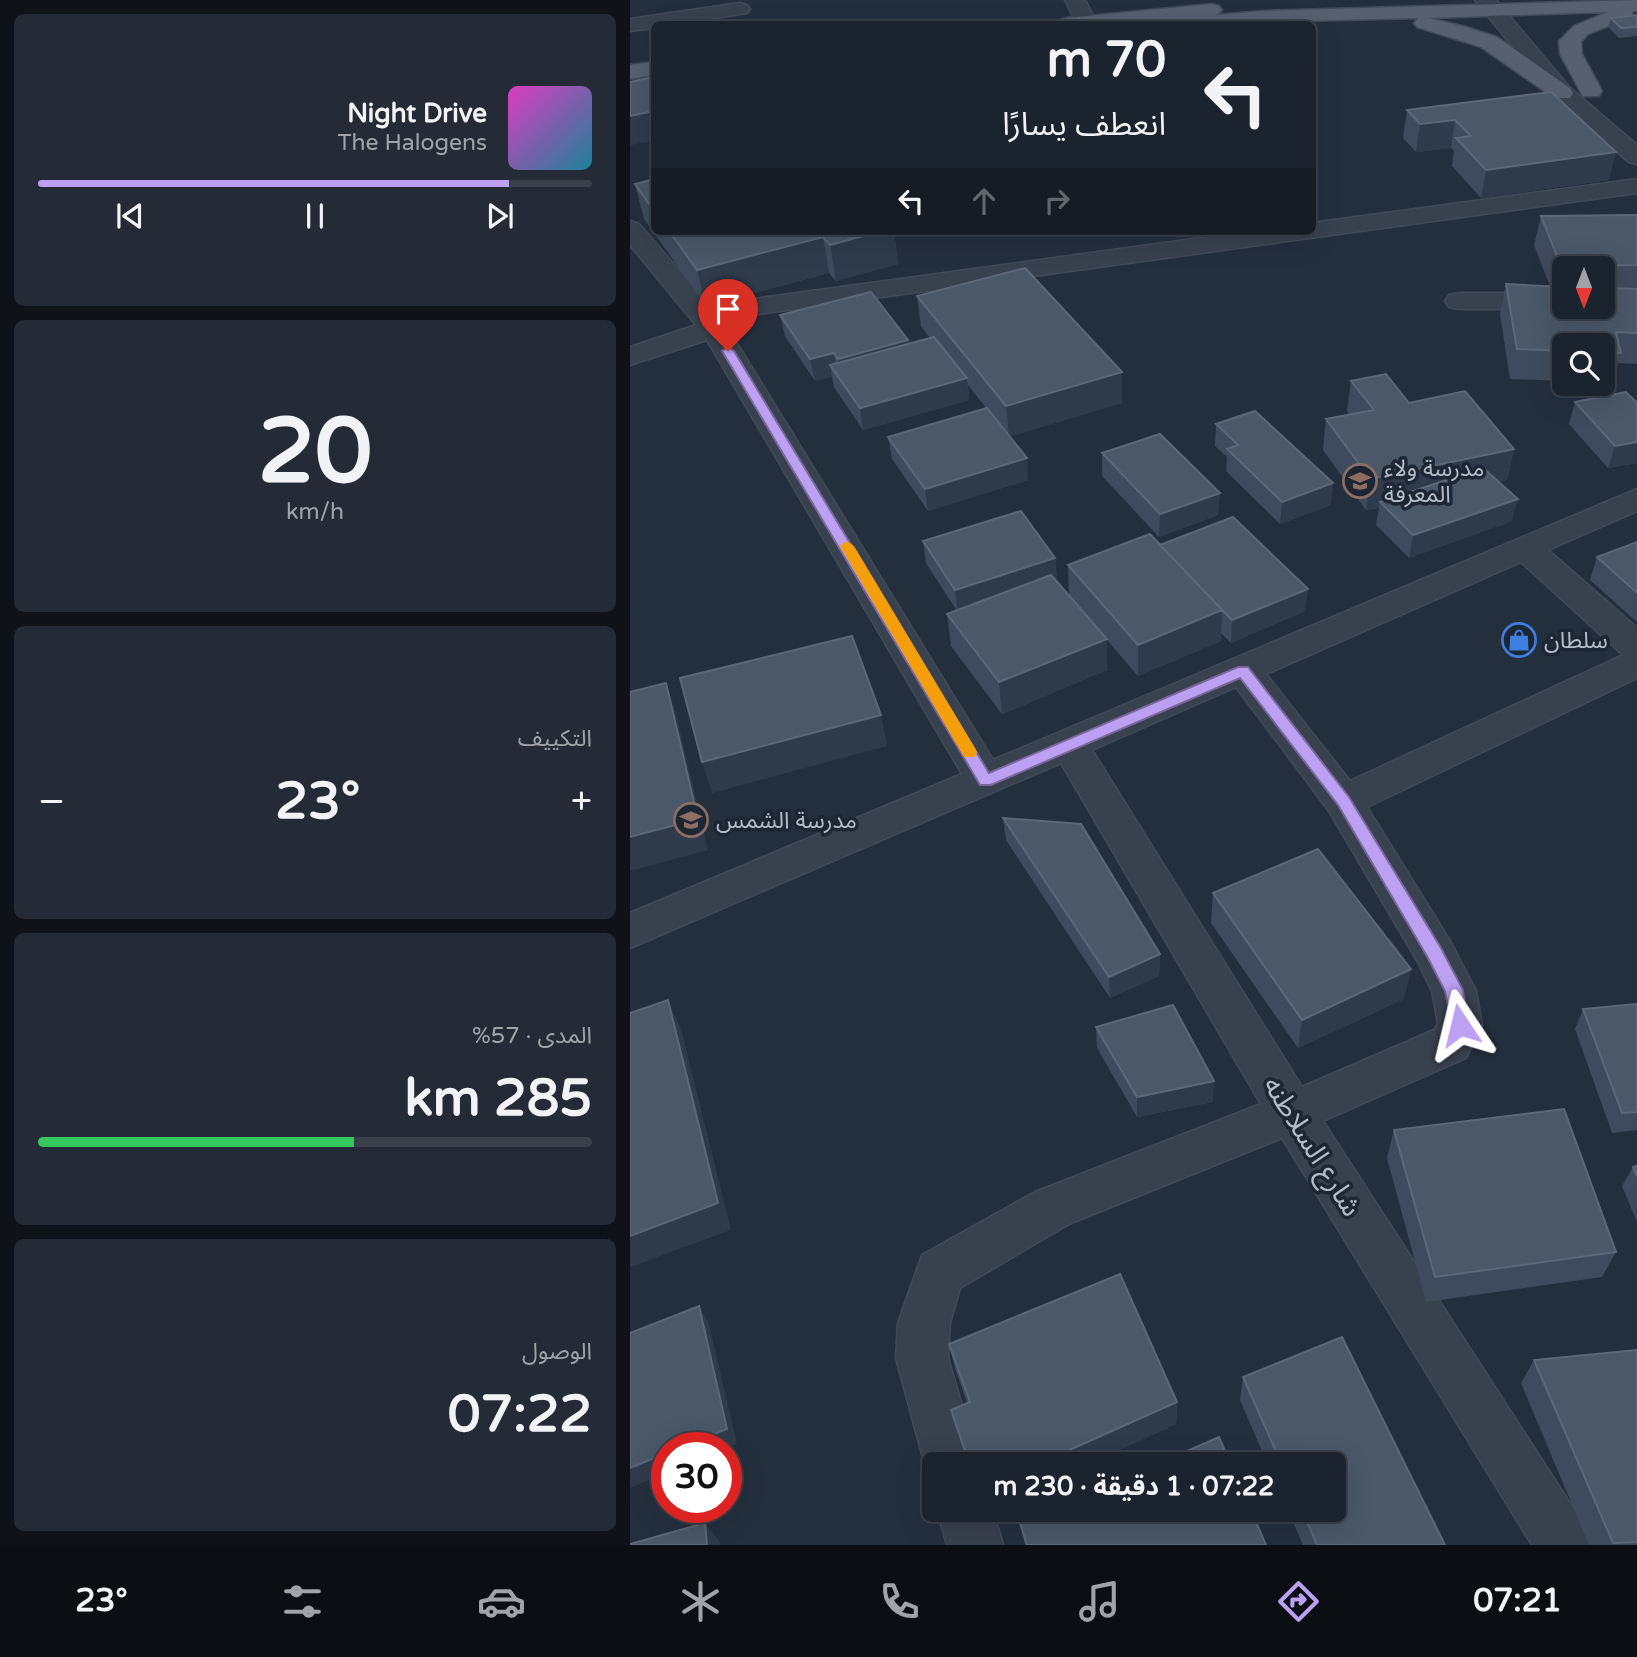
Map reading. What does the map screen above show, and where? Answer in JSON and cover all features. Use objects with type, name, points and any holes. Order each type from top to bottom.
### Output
[{"type":"main road","points":[[1098,21],[1278,4],[1386,0]]},
{"type":"main road","points":[[1228,21],[1488,4],[1637,5]]},
{"type":"main road","points":[[1599,96],[1571,54],[1570,41],[1581,30],[1601,20],[1637,10]]},
{"type":"main road","points":[[1310,15],[1388,19],[1459,31],[1489,42],[1562,93]]},
{"type":"main road","points":[[630,72],[651,69]]},
{"type":"main road","points":[[630,86],[651,83]]},
{"type":"street","points":[[1076,0],[1077,21]]},
{"type":"street","points":[[1488,4],[1562,93],[1637,157]]},
{"type":"street","points":[[1518,4],[1565,66],[1599,96]]},
{"type":"street","points":[[658,21],[740,9]]},
{"type":"street","points":[[630,25],[651,22]]},
{"type":"street","points":[[1316,230],[1637,186]]},
{"type":"street","points":[[630,229],[708,321],[799,466],[986,781]]},
{"type":"street","points":[[630,356],[708,321],[1284,235]]},
{"type":"street","points":[[1459,301],[1552,302]]},
{"type":"street","points":[[630,931],[986,781],[1637,499]]},
{"type":"street","points":[[1526,549],[1637,648]]},
{"type":"street","points":[[1343,801],[1637,663]]},
{"type":"street","points":[[948,1452],[922,1358],[924,1323],[940,1272],[1052,1208],[1292,1113],[1450,1044],[1460,1025],[1454,990],[1435,953],[1343,801],[1243,670]]},
{"type":"street","name":"شارع السلاطنه","points":[[1069,744],[1292,1113],[1563,1545]]},
{"type":"street","points":[[968,1522],[975,1545]]},
{"type":"building","points":[[1637,15],[1637,27],[1621,28],[1611,18]]},
{"type":"building","points":[[1216,19],[1217,21],[1181,21]]},
{"type":"building","points":[[651,78],[651,112],[630,116],[630,82]]},
{"type":"building","points":[[1551,92],[1616,152],[1486,170],[1456,138],[1471,136],[1455,120],[1420,124],[1407,110]]},
{"type":"building","points":[[651,180],[651,207],[635,184]]},
{"type":"building","points":[[1637,215],[1637,265],[1615,265],[1615,256],[1557,256],[1541,216]]},
{"type":"building","points":[[672,235],[866,235],[830,245],[823,237],[697,270]]},
{"type":"building","points":[[1025,268],[1122,372],[1006,406],[917,296]]},
{"type":"building","points":[[1506,284],[1552,286],[1552,319],[1615,319],[1615,288],[1637,289],[1637,333],[1616,332],[1621,353],[1615,353],[1615,333],[1552,333],[1552,350],[1517,349]]},
{"type":"building","points":[[871,292],[908,340],[838,359],[834,353],[810,359],[780,315]]},
{"type":"building","points":[[934,337],[967,378],[860,408],[830,365]]},
{"type":"building","points":[[1386,374],[1409,403],[1465,391],[1514,449],[1370,479],[1326,419],[1374,410],[1351,381]]},
{"type":"building","points":[[1626,392],[1637,403],[1637,442],[1615,446],[1575,402]]},
{"type":"building","points":[[987,408],[1027,458],[925,489],[888,437]]},
{"type":"building","points":[[1255,411],[1333,483],[1282,502],[1227,449],[1238,445],[1216,424]]},
{"type":"building","points":[[1160,434],[1220,493],[1160,514],[1102,453]]},
{"type":"building","points":[[1483,468],[1518,499],[1413,535],[1380,502]]},
{"type":"building","points":[[1021,511],[1055,558],[955,590],[923,541]]},
{"type":"building","points":[[1233,517],[1308,589],[1232,620],[1160,545]]},
{"type":"building","points":[[1150,534],[1222,610],[1138,645],[1068,565]]},
{"type":"building","points":[[1637,542],[1637,593],[1597,557]]},
{"type":"building","points":[[1051,575],[1107,639],[999,682],[947,614]]},
{"type":"building","points":[[852,636],[881,715],[702,762],[680,678]]},
{"type":"building","points":[[666,683],[698,819],[630,837],[630,692]]},
{"type":"building","points":[[1003,818],[1081,824],[1160,954],[1109,977]]},
{"type":"building","points":[[1318,849],[1411,969],[1302,1020],[1213,893]]},
{"type":"building","points":[[668,1000],[718,1203],[630,1236],[630,1013]]},
{"type":"building","points":[[1637,1004],[1637,1112],[1622,1113],[1583,1009]]},
{"type":"building","points":[[1173,1005],[1214,1081],[1137,1097],[1096,1027]]},
{"type":"building","points":[[1564,1109],[1616,1252],[1435,1277],[1394,1130]]},
{"type":"building","points":[[1120,1274],[1177,1402],[1065,1452],[966,1452],[951,1410],[970,1402],[949,1344]]},
{"type":"building","points":[[699,1306],[727,1429],[720,1432],[651,1432],[651,1459],[630,1468],[630,1333]]},
{"type":"building","points":[[1342,1337],[1445,1545],[1317,1545],[1307,1522],[1346,1522],[1346,1452],[1276,1452],[1243,1377]]},
{"type":"building","points":[[1637,1350],[1637,1542],[1613,1543],[1534,1360]]},
{"type":"building","points":[[1219,1437],[1225,1452],[1185,1452]]},
{"type":"building","points":[[1256,1522],[1266,1545],[1027,1545],[1020,1523]]},
{"type":"building","points":[[705,1523],[707,1545],[630,1544]]},
{"type":"slow traffic","points":[[847,546],[969,752]]},
{"type":"place","name":"مدرسة ولاء المعرفة","points":[[1360,481]]},
{"type":"place","name":"سلطان","points":[[1519,640]]},
{"type":"place","name":"مدرسة الشمس","points":[[691,820]]},
{"type":"route","points":[[728,351],[986,781],[1243,670],[1343,801],[1435,953],[1454,990],[1460,1025]]}]
